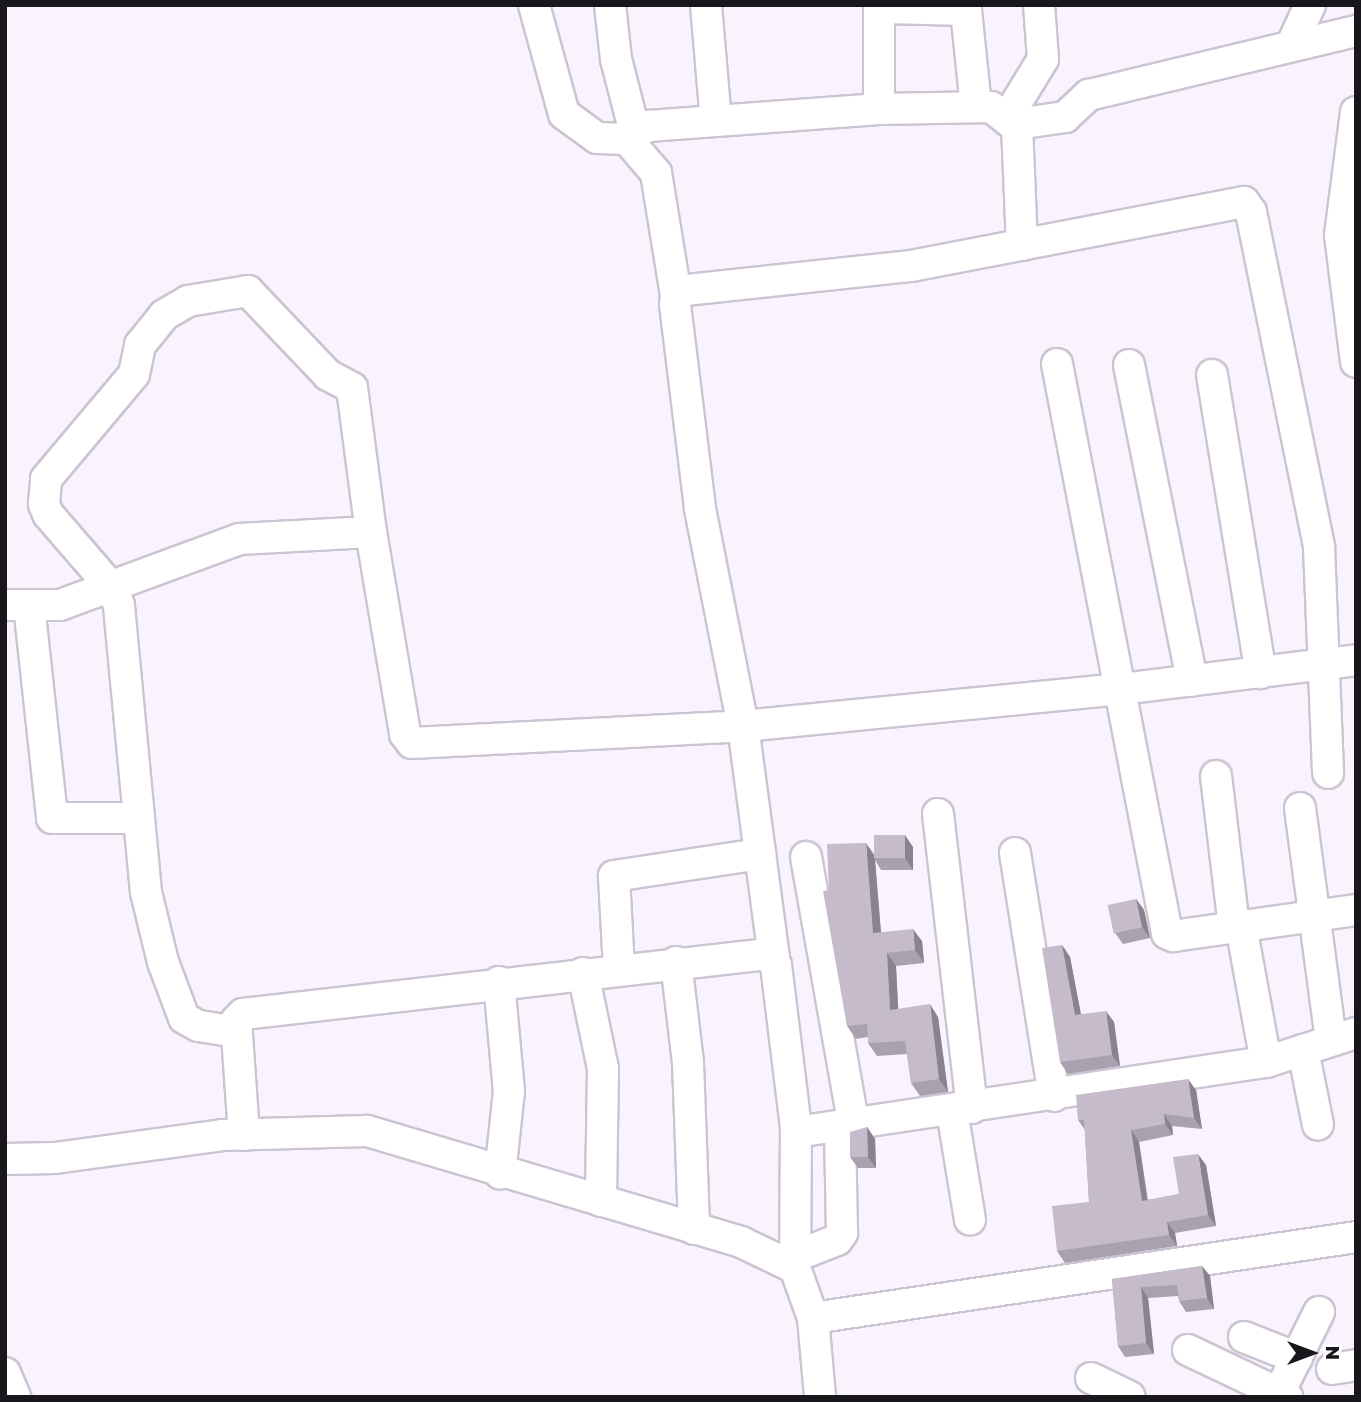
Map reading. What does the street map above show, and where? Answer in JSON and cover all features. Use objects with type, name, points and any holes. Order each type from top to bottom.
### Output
[{"type":"street","points":[[534,5],[564,114],[597,138],[631,136],[648,126],[879,109],[991,107],[1011,122],[1065,117],[1089,95],[1292,44],[1356,31]]},
{"type":"street","points":[[611,5],[616,59],[631,136],[656,173],[676,295],[699,508],[743,726],[796,1132],[795,1262],[813,1318],[820,1397]]},
{"type":"street","points":[[706,5],[716,121]]},
{"type":"street","points":[[1022,245],[1011,122],[1043,59],[1039,5]]},
{"type":"street","points":[[1292,44],[1310,5]]},
{"type":"street","points":[[879,109],[879,12],[885,8],[965,10],[976,106]]},
{"type":"street","points":[[1356,112],[1340,215],[1352,299],[1356,362]]},
{"type":"street","points":[[676,295],[686,290],[911,266],[1239,201],[1248,206],[1319,547],[1321,667],[1328,773]]},
{"type":"street","points":[[237,1032],[198,1026],[181,1012],[153,931],[139,818],[120,610],[111,587],[48,514],[44,504],[46,479],[134,374],[139,347],[157,323],[188,301],[248,291],[328,375],[352,388],[372,533],[405,734],[412,743],[743,726],[1121,689],[1321,667],[1356,660]]},
{"type":"street","points":[[1056,365],[1167,933],[1174,936],[1356,910]]},
{"type":"street","points":[[1129,365],[1192,681]]},
{"type":"street","points":[[1212,375],[1261,673]]},
{"type":"street","points":[[139,818],[52,818],[15,600],[60,605],[239,539],[372,533]]},
{"type":"street","points":[[1216,776],[1238,927],[1266,1062]]},
{"type":"street","points":[[796,1132],[847,1128],[1266,1062],[1343,1036],[1316,916],[1300,808]]},
{"type":"street","points":[[938,814],[970,1220]]},
{"type":"street","points":[[1015,853],[1054,1096]]},
{"type":"street","points":[[620,969],[614,880],[619,872],[760,854]]},
{"type":"street","points":[[5,1159],[55,1158],[244,1135],[367,1131],[500,1174],[741,1242],[795,1262],[837,1240],[842,1233],[847,1128],[806,857]]},
{"type":"street","points":[[244,1135],[236,1021],[243,1014],[676,962],[767,954],[774,958]]},
{"type":"street","points":[[676,962],[688,1062],[694,1229]]},
{"type":"street","points":[[583,973],[603,1069],[601,1201]]},
{"type":"street","points":[[499,982],[509,1091],[500,1174]]},
{"type":"street","points":[[1303,1050],[1318,1125]]},
{"type":"street","points":[[813,1318],[1356,1237]]},
{"type":"street","points":[[1188,1350],[1281,1395],[1319,1312]]},
{"type":"street","points":[[1244,1337],[1297,1358]]},
{"type":"street","points":[[5,1373],[15,1397]]},
{"type":"street","points":[[1091,1378],[1130,1397]]},
{"type":"building","points":[[874,835],[905,835],[905,858],[874,858]]},
{"type":"building","points":[[866,843],[873,933],[913,929],[915,950],[887,953],[890,1010],[930,1004],[939,1079],[911,1083],[905,1041],[868,1043],[867,1024],[847,1026],[823,891],[829,890],[827,844]]},
{"type":"building","points":[[1136,899],[1142,927],[1114,933],[1108,905]]},
{"type":"building","points":[[1062,945],[1075,1015],[1106,1011],[1112,1055],[1060,1062],[1042,948]]},
{"type":"building","points":[[1188,1079],[1194,1118],[1164,1114],[1165,1124],[1131,1130],[1142,1201],[1179,1194],[1173,1157],[1198,1154],[1208,1215],[1167,1222],[1169,1235],[1057,1251],[1052,1206],[1089,1202],[1084,1120],[1078,1120],[1076,1095]]},
{"type":"building","points":[[867,1127],[868,1157],[850,1157],[850,1132]]},
{"type":"building","points":[[1202,1266],[1207,1298],[1179,1301],[1177,1285],[1141,1287],[1146,1343],[1118,1346],[1112,1279]]}]
